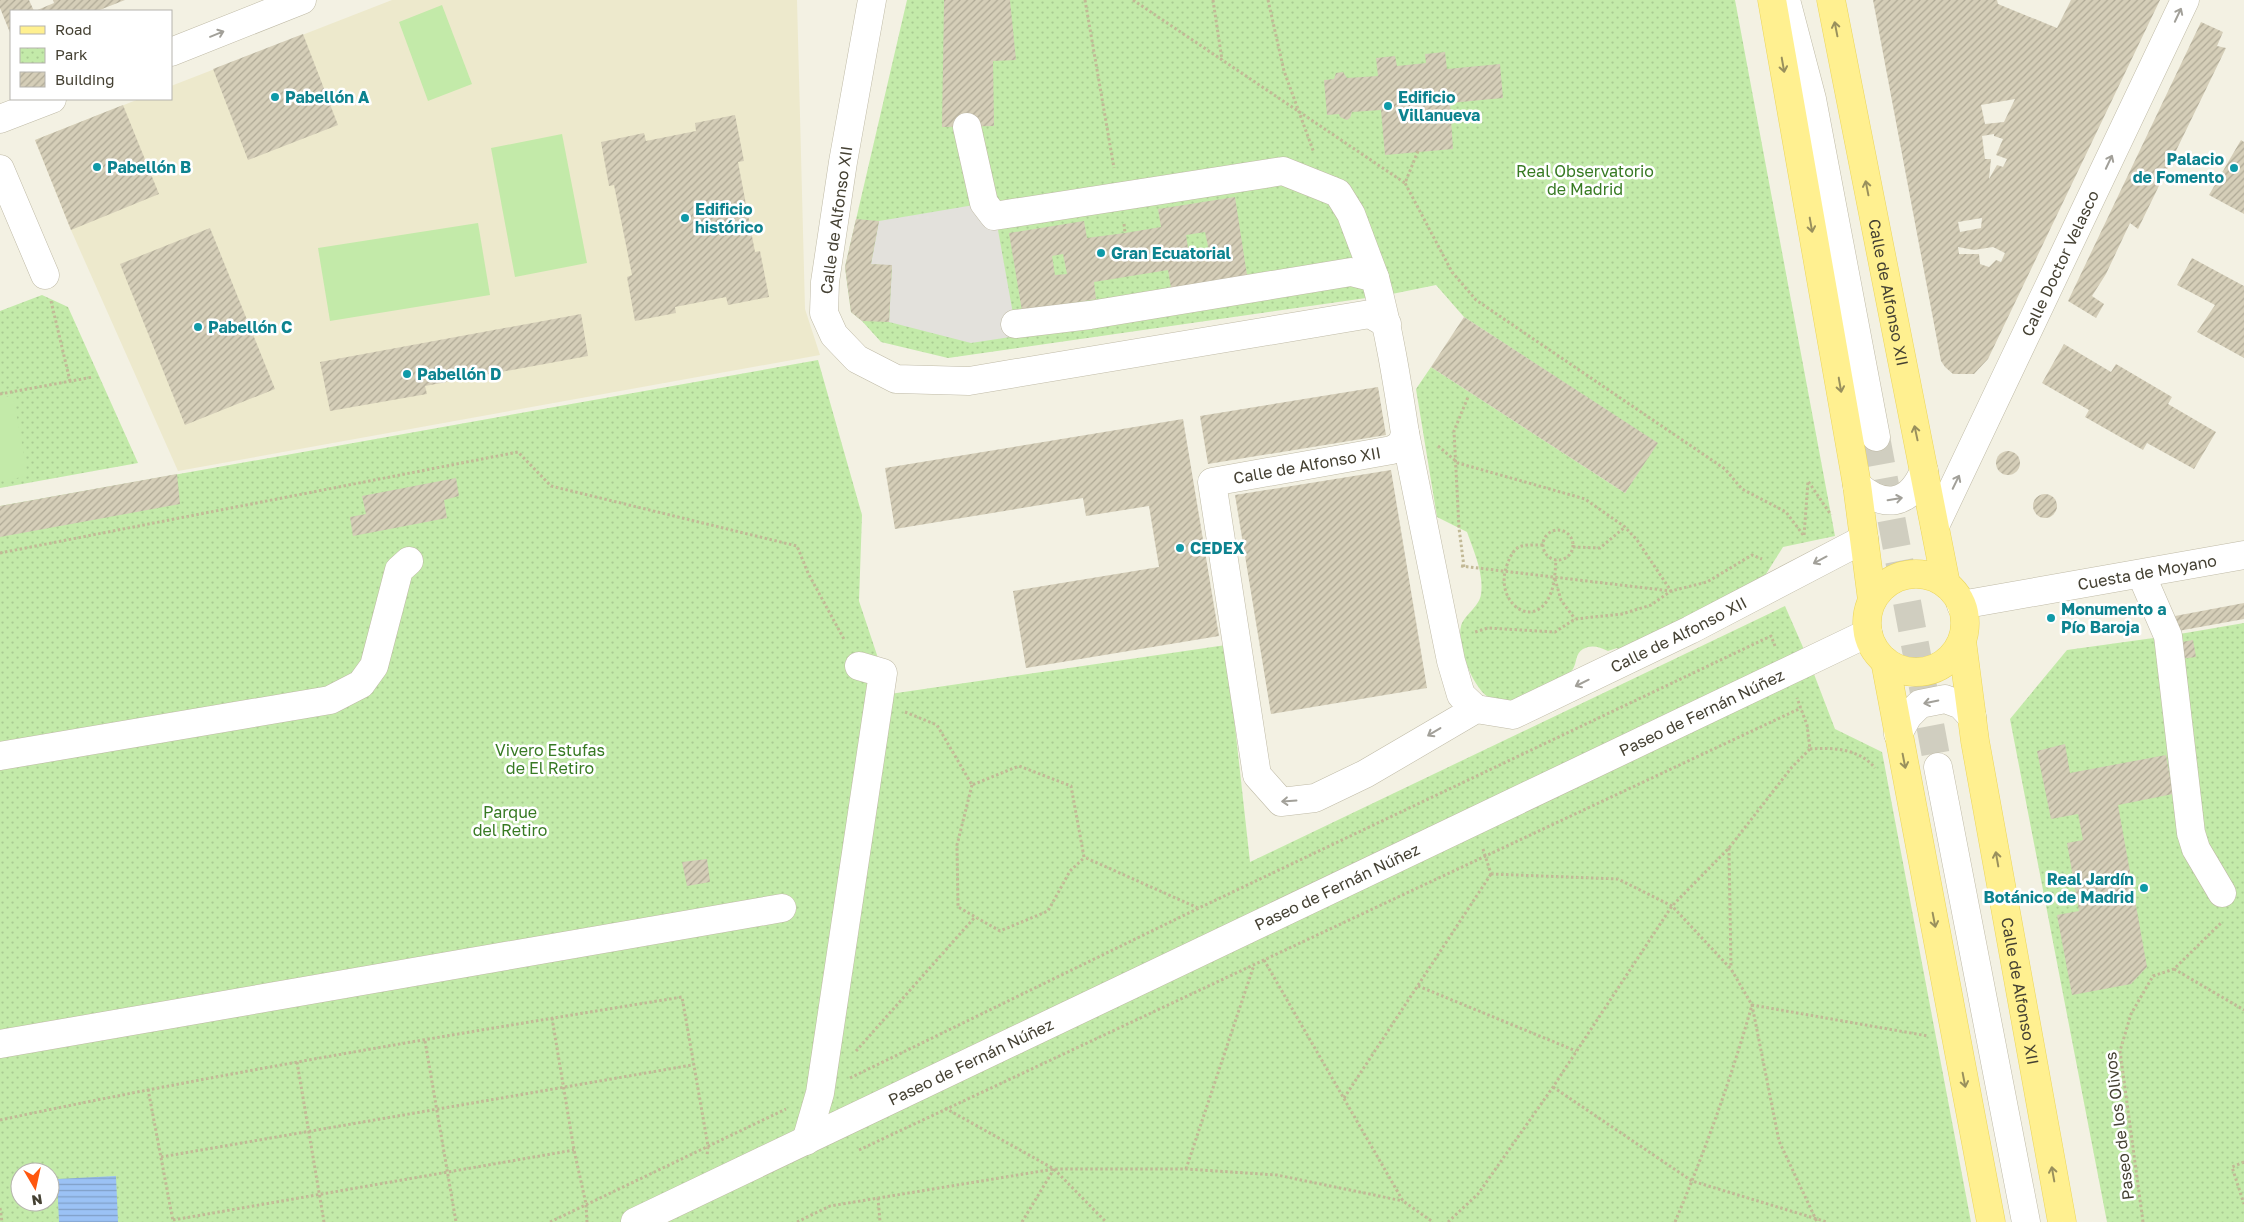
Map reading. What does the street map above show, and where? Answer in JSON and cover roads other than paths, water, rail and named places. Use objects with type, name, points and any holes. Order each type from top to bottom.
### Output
[{"type":"main road","points":[[1772,0],[1856,485],[1872,600],[1867,616],[1868,633],[1874,649],[1885,661],[1905,671],[1926,671],[1945,662],[1962,641]]},
{"type":"main road","name":"Calle de Alfonso XII","points":[[1831,0],[1935,526],[1953,595],[1965,624],[1962,641],[1972,717],[2062,1222]]},
{"type":"main road","points":[[1872,600],[1886,585],[1904,576],[1920,574],[1930,576],[1953,595]]},
{"type":"main road","points":[[1885,661],[1991,1222]]},
{"type":"street","points":[[172,52],[302,0]]},
{"type":"street","name":"Calle de Alfonso XII","points":[[872,0],[824,282],[824,313],[834,335],[856,358],[896,379],[969,381],[1361,315],[1370,314],[1387,324]]},
{"type":"street","points":[[1786,0],[1812,100],[1876,437]]},
{"type":"street","points":[[1803,0],[1812,100]]},
{"type":"street","name":"Calle Doctor Velasco","points":[[1935,526],[2185,0]]},
{"type":"street","points":[[0,119],[49,100]]},
{"type":"street","points":[[967,127],[984,202],[994,216],[1284,171],[1338,193],[1351,214],[1375,278],[1387,324],[1406,433],[1447,641],[1461,695],[1476,709]]},
{"type":"street","points":[[0,169],[45,275]]},
{"type":"street","points":[[1015,324],[1090,315],[1351,272],[1375,278]]},
{"type":"street","name":"Calle de Alfonso XII","points":[[1406,433],[1402,444],[1392,450],[1212,482],[1257,775],[1281,802],[1316,798],[1365,774],[1476,709],[1513,715],[1690,630],[1864,538]]},
{"type":"street","points":[[1856,485],[1874,498],[1894,500],[1912,492],[1924,472]]},
{"type":"street","name":"Cuesta de Moyano","points":[[1953,595],[2141,574],[2244,555]]},
{"type":"street","points":[[0,756],[330,700],[362,684],[374,666],[400,570],[409,561]]},
{"type":"street","points":[[2141,574],[2168,636],[2191,833],[2196,849],[2225,904]]},
{"type":"street","name":"Paseo de Fernán Núñez","points":[[636,1222],[1868,633]]},
{"type":"street","points":[[806,1141],[820,1093],[883,673],[859,666]]},
{"type":"street","points":[[1898,734],[1908,716],[1920,704],[1945,699],[1960,705],[1972,717]]},
{"type":"street","points":[[1938,767],[2026,1222]]},
{"type":"street","points":[[0,1044],[782,908]]},
{"type":"water","points":[[116,1176],[118,1222],[59,1222],[60,1179]]},
{"type":"tunnel","points":[[1876,437],[1938,767]]},
{"type":"place","name":"Pabellón A","points":[[275,97]]},
{"type":"place","name":"Edificio Villanueva","points":[[1388,106]]},
{"type":"place","name":"Pabellón B","points":[[97,167]]},
{"type":"place","name":"Palacio de Fomento","points":[[2234,168]]},
{"type":"place","name":"Edificio histórico","points":[[685,218]]},
{"type":"place","name":"Gran Ecuatorial","points":[[1101,253]]},
{"type":"place","name":"Pabellón C","points":[[198,327]]},
{"type":"place","name":"Pabellón D","points":[[407,374]]},
{"type":"place","name":"CEDEX","points":[[1180,548]]},
{"type":"place","name":"Monumento a Pío Baroja","points":[[2051,618]]},
{"type":"place","name":"Real Jardín Botánico de Madrid","points":[[2144,888]]},
{"type":"park label","name":"Real Observatorio de Madrid","points":[[1585,180]]},
{"type":"park label","name":"Vivero Estufas de El Retiro","points":[[550,759]]},
{"type":"park label","name":"Parque del Retiro","points":[[510,821]]}]
